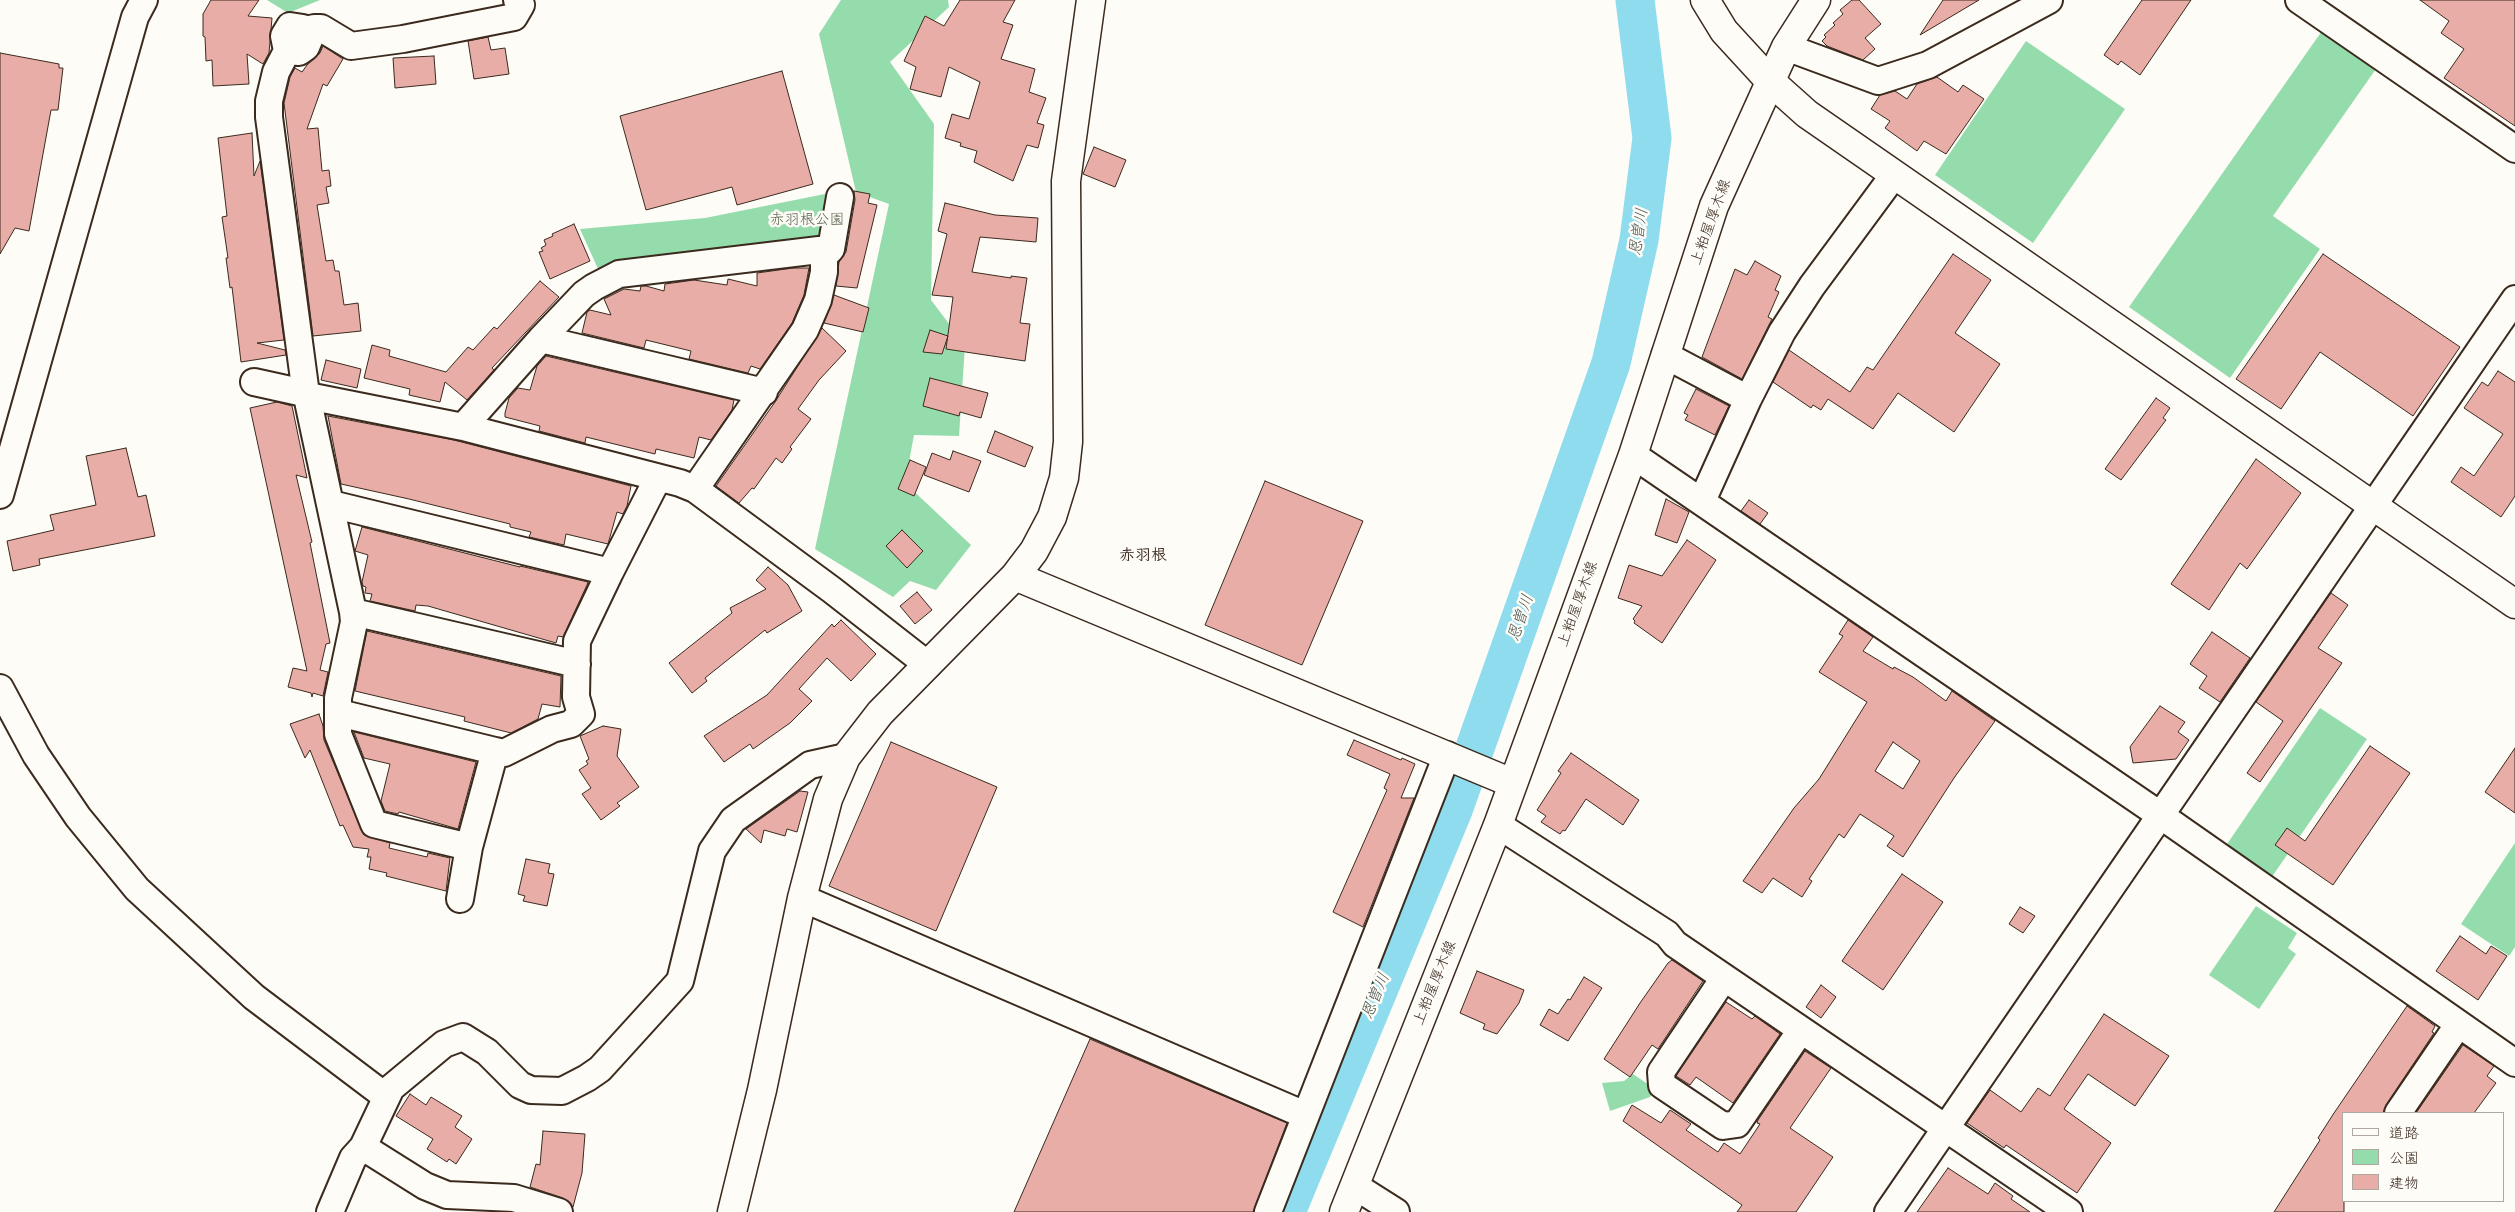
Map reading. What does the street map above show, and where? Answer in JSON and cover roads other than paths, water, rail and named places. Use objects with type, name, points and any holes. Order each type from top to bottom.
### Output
[{"type":"street","points":[[0,495],[135,17],[144,0]]},
{"type":"street","points":[[732,1212],[762,1090],[802,898],[828,799],[846,757],[880,713],[1015,576],[1034,551],[1052,517],[1064,478],[1068,442],[1066,181],[1091,0]]},
{"type":"street","points":[[1705,0],[1724,31],[1769,80],[1807,114],[2515,604]]},
{"type":"street","points":[[1786,47],[1878,81],[1928,65],[2049,0]]},
{"type":"street","points":[[2299,0],[2515,149]]},
{"type":"street","name":"上粕屋厚木線","points":[[1344,1212],[1498,825],[1500,778],[1634,455],[1714,206],[1769,80],[1806,3]]},
{"type":"street","points":[[469,847],[374,824],[338,734],[338,698],[354,622],[353,612],[308,396],[304,386],[269,117],[272,85],[287,51],[299,52],[306,47],[314,28],[321,28],[351,46],[403,39],[514,17],[520,8]]},
{"type":"street","points":[[1702,501],[1748,399],[1792,317],[1894,175]]},
{"type":"street","points":[[824,256],[830,249],[840,197]]},
{"type":"street","points":[[463,427],[541,339],[584,294],[619,274],[819,250],[824,256],[824,272],[818,300],[806,330],[695,490]]},
{"type":"street","points":[[1888,1212],[2515,299]]},
{"type":"street","points":[[541,339],[764,392]]},
{"type":"street","points":[[1665,355],[1748,399]]},
{"type":"street","points":[[254,382],[304,393],[308,396],[463,427],[658,478],[695,490],[832,590],[928,665]]},
{"type":"street","points":[[1634,455],[2160,815],[2515,1064]]},
{"type":"street","points":[[339,713],[504,753],[552,729],[571,724],[581,714],[576,697],[577,641],[658,478]]},
{"type":"street","points":[[331,504],[610,572]]},
{"type":"street","points":[[1015,576],[1500,778]]},
{"type":"street","points":[[353,612],[577,664]]},
{"type":"street","points":[[0,688],[36,755],[78,817],[137,889],[254,997],[385,1096]]},
{"type":"street","points":[[460,899],[469,847],[495,751]]},
{"type":"street","points":[[1268,1212],[1448,756]]},
{"type":"street","points":[[330,1212],[353,1158],[364,1147],[385,1096],[391,1088],[444,1044],[462,1037],[487,1052],[520,1085],[532,1090],[562,1091],[600,1069],[680,981],[712,851],[733,820],[810,764],[846,757]]},
{"type":"street","points":[[1498,825],[1667,934],[1674,944],[1946,1128],[2039,1204],[2069,1212]]},
{"type":"street","points":[[802,898],[1305,1115]]},
{"type":"street","points":[[1724,978],[1661,1072],[1662,1085],[1669,1090],[1723,1126],[1737,1124],[1801,1030]]},
{"type":"street","points":[[2399,1112],[2458,1025]]},
{"type":"street","points":[[364,1147],[425,1186],[447,1194],[514,1198],[559,1212]]},
{"type":"street","points":[[1355,1186],[1396,1212]]},
{"type":"waterway","name":"恩曽川","points":[[1286,1212],[1453,810],[1611,363],[1639,240],[1652,138],[1635,0]]},
{"type":"district","name":"赤羽根","points":[[1143,556]]},
{"type":"park label","name":"赤羽根公園","points":[[807,220]]}]
